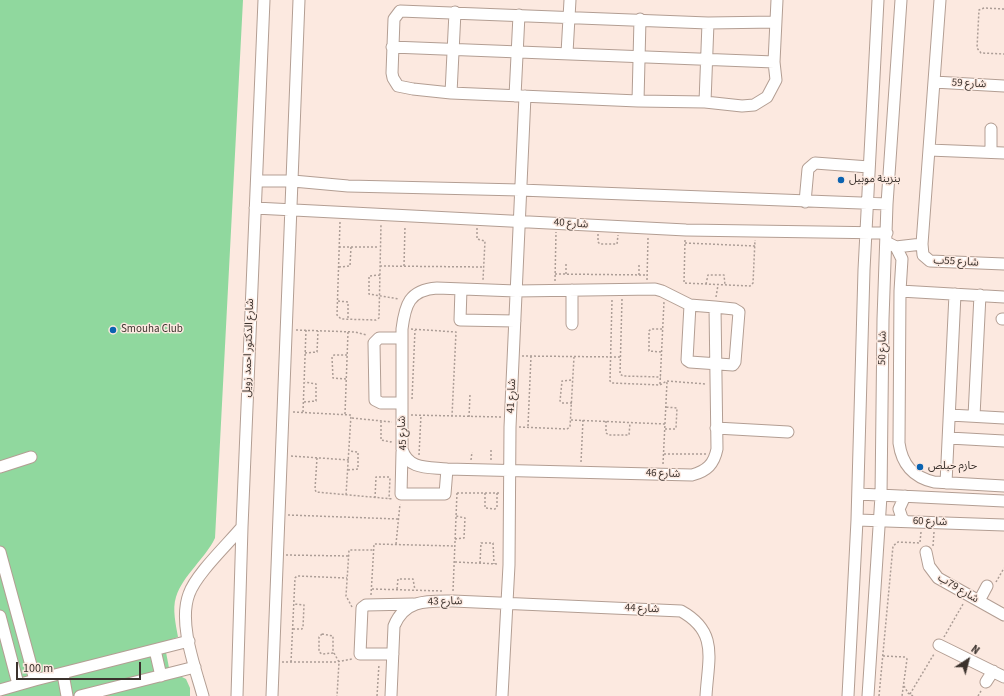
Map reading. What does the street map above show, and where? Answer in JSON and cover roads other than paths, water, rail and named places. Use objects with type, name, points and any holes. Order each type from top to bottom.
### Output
[{"type":"street","name":"شارع الدكتور احمد زويل","points":[[238,696],[242,527],[264,0]]},
{"type":"street","points":[[272,696],[299,0]]},
{"type":"street","points":[[566,53],[570,0]]},
{"type":"street","points":[[776,22],[708,23],[413,11],[398,13],[394,18],[392,73],[398,86],[451,93],[638,101],[705,102],[742,106],[754,105],[767,97],[773,87],[776,70],[774,62],[776,22],[777,0]]},
{"type":"street","name":"شارع 50","points":[[848,696],[857,520],[867,205],[878,0]]},
{"type":"street","name":"شارع 50","points":[[868,696],[881,496],[883,319],[890,241],[887,204],[901,0]]},
{"type":"street","points":[[922,244],[940,0]]},
{"type":"street","points":[[451,93],[455,12]]},
{"type":"street","name":"شارع 41","points":[[502,696],[509,564],[511,422],[520,190],[520,96],[518,53],[519,15]]},
{"type":"street","points":[[638,101],[640,20]]},
{"type":"street","points":[[705,102],[708,23]]},
{"type":"street","points":[[392,48],[640,56],[706,61],[774,62]]},
{"type":"street","name":"شارع 59","points":[[934,82],[1004,86]]},
{"type":"street","points":[[991,129],[991,152]]},
{"type":"street","points":[[929,150],[1004,153]]},
{"type":"street","points":[[805,202],[808,169],[811,165],[815,163],[869,166]]},
{"type":"street","points":[[256,181],[292,181],[348,186],[520,190],[867,205],[887,204]]},
{"type":"street","name":"شارع 40","points":[[255,208],[340,214],[518,221],[686,230],[867,233],[890,241],[922,244]]},
{"type":"street","points":[[890,241],[902,259],[900,291],[899,443],[901,455],[905,465],[913,473],[923,479],[946,483],[1004,486]]},
{"type":"street","name":"شارع 55ب","points":[[922,244],[923,256],[930,261],[1004,264]]},
{"type":"street","name":"شارع 45","points":[[447,469],[418,466],[407,460],[402,449],[397,422],[407,402],[402,333],[406,308],[414,295],[428,289],[461,289]]},
{"type":"street","points":[[515,321],[460,320],[461,289],[516,291],[646,289],[665,292],[690,305],[736,309],[739,313],[735,363],[733,365],[689,362],[686,359],[690,305]]},
{"type":"street","points":[[572,290],[572,324]]},
{"type":"street","points":[[900,291],[1004,297]]},
{"type":"street","points":[[946,483],[955,294]]},
{"type":"street","points":[[974,416],[980,295]]},
{"type":"street","points":[[715,307],[716,428],[788,432]]},
{"type":"street","points":[[402,333],[375,340],[374,397],[377,402],[381,403],[407,402]]},
{"type":"street","points":[[950,415],[1004,418]]},
{"type":"street","name":"شارع 46","points":[[510,469],[692,475],[701,473],[709,467],[716,454],[716,428]]},
{"type":"street","points":[[948,438],[1004,441]]},
{"type":"street","points":[[402,449],[401,497],[452,493],[447,469],[510,469]]},
{"type":"street","points":[[0,467],[31,457]]},
{"type":"street","points":[[858,494],[1004,501]]},
{"type":"street","points":[[905,496],[902,499],[899,509],[900,514],[905,521]]},
{"type":"street","name":"شارع 60","points":[[857,520],[1004,525]]},
{"type":"street","points":[[203,696],[189,641],[185,616],[189,593],[196,580],[242,527]]},
{"type":"street","name":"شارع 79ب","points":[[927,547],[929,566],[938,578],[1004,615]]},
{"type":"street","points":[[1,557],[35,680]]},
{"type":"street","points":[[978,601],[987,586]]},
{"type":"street","name":"شارع 43","points":[[391,696],[394,626],[402,612],[415,604],[432,601],[506,603]]},
{"type":"street","name":"شارع 44","points":[[506,603],[681,611],[694,618],[703,629],[709,643],[706,696]]},
{"type":"street","points":[[393,654],[360,654],[366,607],[415,604]]},
{"type":"street","points":[[0,616],[18,684]]},
{"type":"street","points":[[0,690],[18,684],[63,674],[189,641]]},
{"type":"street","points":[[939,645],[1004,677]]},
{"type":"street","points":[[155,650],[161,676]]},
{"type":"street","points":[[80,696],[195,666]]},
{"type":"street","points":[[986,682],[993,671]]},
{"type":"street","points":[[63,674],[67,696]]},
{"type":"place","name":"بنزينة موبيل","points":[[841,180]]},
{"type":"place","name":"Smouha Club","points":[[113,330]]},
{"type":"place","name":"حازم حبلص","points":[[920,467]]}]
